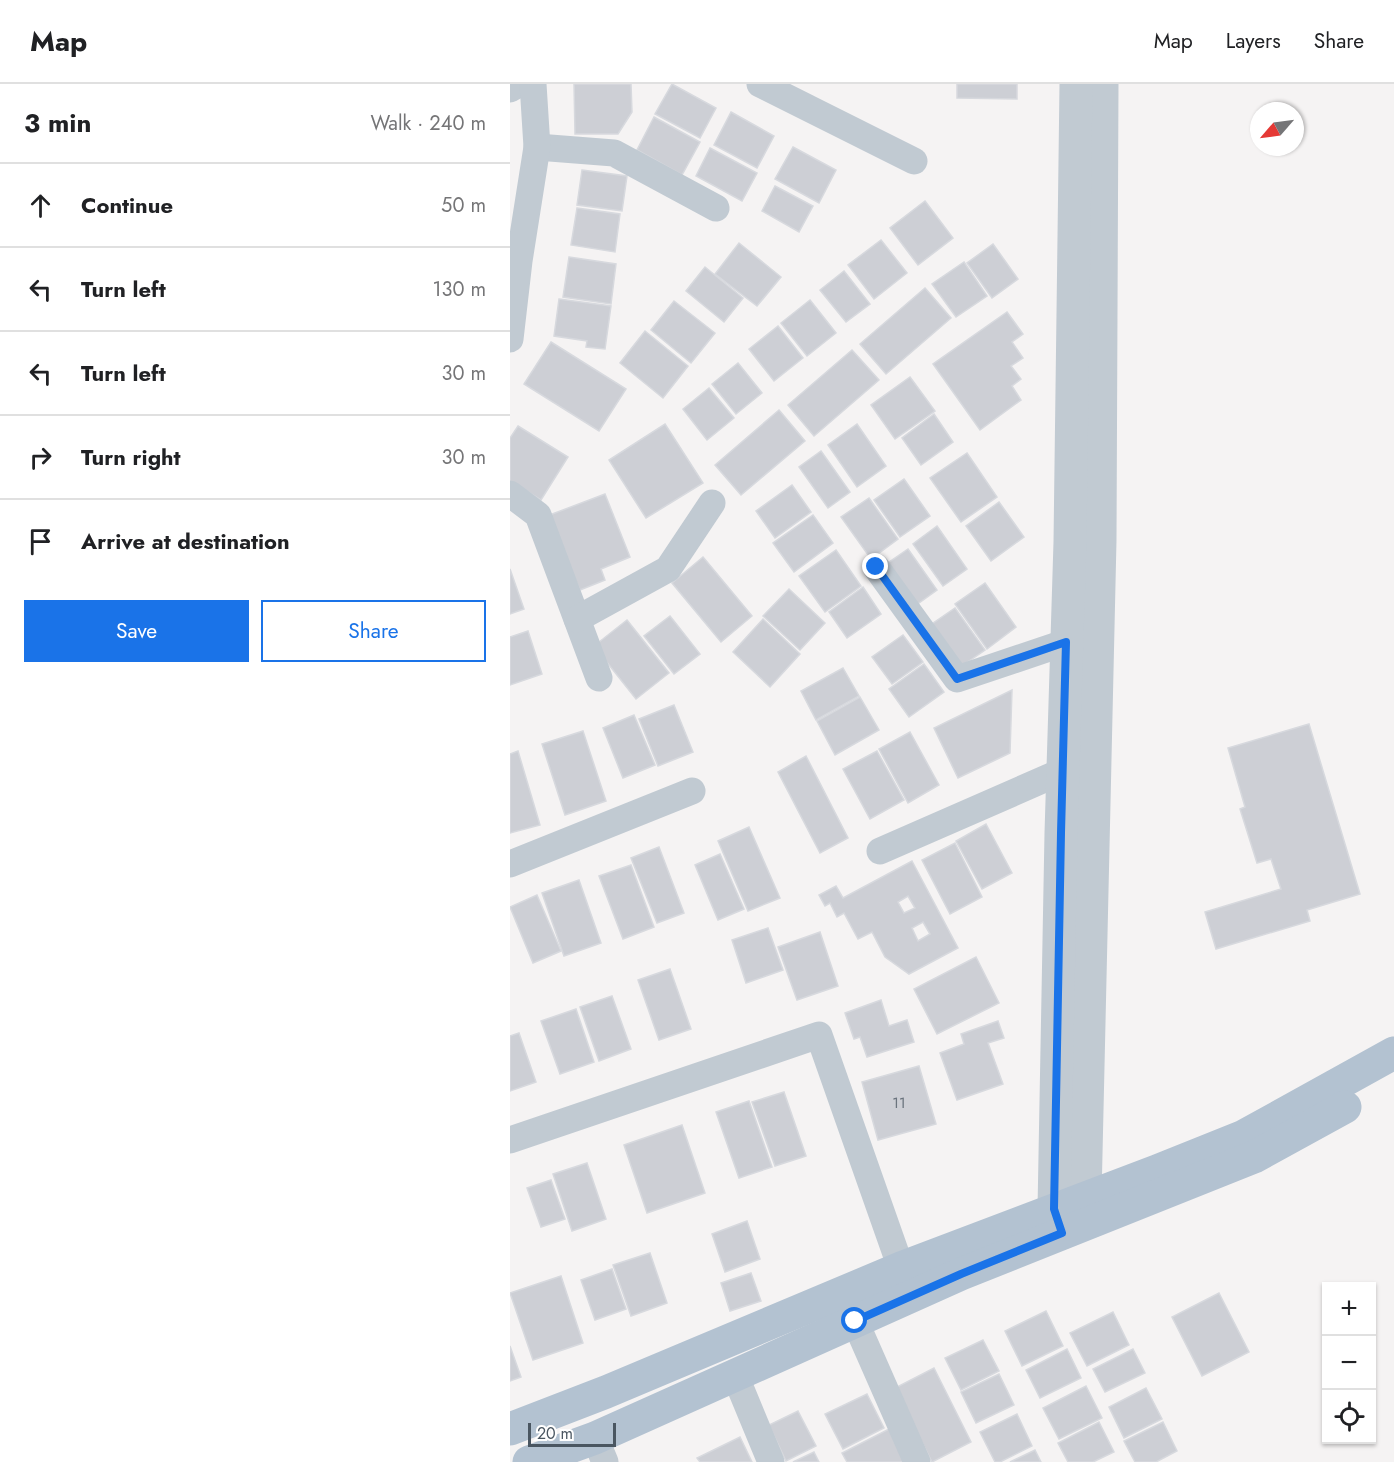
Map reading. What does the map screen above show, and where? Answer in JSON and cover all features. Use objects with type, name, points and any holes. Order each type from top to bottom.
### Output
[{"type":"main road","points":[[1089,1210],[1244,1136],[1394,1053]]},
{"type":"main road","points":[[510,1429],[606,1392],[902,1268],[1058,1221],[1254,1157],[1394,1079]]},
{"type":"main road","points":[[529,1462],[600,1450],[735,1375],[961,1274],[1058,1221]]},
{"type":"street","points":[[510,89],[519,84]]},
{"type":"street","points":[[510,339],[519,261],[537,147],[533,84]]},
{"type":"street","points":[[760,84],[914,161]]},
{"type":"street","points":[[1058,1221],[1063,771],[1076,84]]},
{"type":"street","points":[[1089,1210],[1100,540],[1102,84]]},
{"type":"street","points":[[537,147],[614,153],[716,208]]},
{"type":"street","points":[[510,494],[538,515],[599,678]]},
{"type":"street","points":[[577,619],[668,569],[712,503]]},
{"type":"street","points":[[876,567],[957,679],[1066,642]]},
{"type":"street","points":[[880,851],[1063,771]]},
{"type":"street","points":[[510,864],[692,791]]},
{"type":"street","points":[[510,1140],[819,1035],[902,1268]]},
{"type":"street","points":[[855,1321],[917,1462]]},
{"type":"street","points":[[735,1375],[771,1462]]},
{"type":"building","points":[[574,84],[631,84],[632,112],[618,134],[575,134]]},
{"type":"building","points":[[672,84],[716,108],[700,138],[655,114]]},
{"type":"building","points":[[957,84],[1017,84],[1017,99],[957,98]]},
{"type":"building","points":[[731,112],[774,136],[757,168],[714,145]]},
{"type":"building","points":[[654,117],[700,142],[682,175],[637,150]]},
{"type":"building","points":[[793,147],[836,170],[819,203],[775,179]]},
{"type":"building","points":[[710,148],[757,173],[742,201],[696,176]]},
{"type":"building","points":[[582,170],[627,176],[622,211],[577,205]]},
{"type":"building","points":[[775,186],[813,206],[799,232],[762,211]]},
{"type":"building","points":[[925,201],[953,238],[918,265],[890,228]]},
{"type":"building","points":[[577,208],[620,214],[615,252],[571,245]]},
{"type":"building","points":[[881,240],[907,273],[874,299],[848,265]]},
{"type":"building","points":[[739,243],[781,277],[757,306],[715,274]]},
{"type":"building","points":[[993,244],[1018,279],[992,298],[967,263]]},
{"type":"building","points":[[569,257],[616,264],[611,304],[563,297]]},
{"type":"building","points":[[964,262],[987,296],[956,317],[932,284]]},
{"type":"building","points":[[705,267],[743,298],[724,322],[686,291]]},
{"type":"building","points":[[844,271],[870,304],[846,322],[820,290]]},
{"type":"building","points":[[925,288],[951,318],[886,374],[860,344]]},
{"type":"building","points":[[559,299],[611,306],[605,349],[586,347],[587,341],[554,336]]},
{"type":"building","points":[[810,300],[836,333],[807,356],[781,323]]},
{"type":"building","points":[[674,301],[715,333],[691,363],[651,330]]},
{"type":"building","points":[[1007,312],[1023,334],[1012,342],[1023,358],[1011,366],[1021,379],[1012,386],[1021,400],[980,430],[933,364]]},
{"type":"building","points":[[778,326],[803,358],[774,381],[749,349]]},
{"type":"building","points":[[645,331],[688,366],[663,398],[620,363]]},
{"type":"building","points":[[551,342],[626,389],[599,431],[524,384]]},
{"type":"building","points":[[852,350],[879,380],[814,436],[788,405]]},
{"type":"building","points":[[738,363],[762,393],[736,414],[712,384]]},
{"type":"building","points":[[910,377],[935,411],[895,439],[871,405]]},
{"type":"building","points":[[709,388],[734,418],[707,440],[683,409]]},
{"type":"building","points":[[779,410],[805,441],[741,495],[715,465]]},
{"type":"building","points":[[934,414],[953,442],[921,465],[902,438]]},
{"type":"building","points":[[665,424],[703,483],[646,518],[609,460]]},
{"type":"building","points":[[857,424],[886,466],[857,487],[828,445]]},
{"type":"building","points":[[518,426],[568,457],[541,500],[510,481],[510,438]]},
{"type":"building","points":[[821,451],[850,492],[828,508],[799,467]]},
{"type":"building","points":[[967,453],[997,497],[961,522],[930,478]]},
{"type":"building","points":[[904,479],[930,516],[900,537],[874,500]]},
{"type":"building","points":[[792,485],[811,512],[775,538],[756,511]]},
{"type":"building","points":[[605,494],[630,557],[601,569],[605,580],[580,590],[547,516]]},
{"type":"building","points":[[869,498],[898,539],[871,559],[841,517]]},
{"type":"building","points":[[999,502],[1024,537],[991,561],[966,526]]},
{"type":"building","points":[[813,515],[833,543],[794,572],[773,543]]},
{"type":"building","points":[[937,526],[967,569],[943,586],[913,544]]},
{"type":"building","points":[[908,549],[937,590],[912,608],[882,567]]},
{"type":"building","points":[[836,550],[861,586],[825,612],[799,576]]},
{"type":"building","points":[[703,557],[752,616],[721,642],[672,583]]},
{"type":"building","points":[[510,569],[524,609],[510,614]]},
{"type":"building","points":[[985,583],[1016,627],[987,649],[955,604]]},
{"type":"building","points":[[863,587],[881,614],[847,638],[829,612]]},
{"type":"building","points":[[789,589],[825,623],[800,650],[763,616]]},
{"type":"building","points":[[955,608],[985,650],[956,670],[926,628]]},
{"type":"building","points":[[670,616],[700,654],[674,674],[644,636]]},
{"type":"building","points":[[763,619],[800,654],[770,687],[733,652]]},
{"type":"building","points":[[627,620],[669,673],[636,699],[594,646]]},
{"type":"building","points":[[528,631],[542,674],[510,685],[510,637]]},
{"type":"building","points":[[903,635],[923,662],[892,684],[872,657]]},
{"type":"building","points":[[924,664],[944,692],[909,717],[889,689]]},
{"type":"building","points":[[843,668],[859,696],[816,720],[801,691]]},
{"type":"building","points":[[1012,690],[1010,753],[958,778],[934,728]]},
{"type":"building","points":[[860,697],[879,730],[835,755],[817,721]]},
{"type":"building","points":[[674,705],[693,752],[658,766],[639,719]]},
{"type":"building","points":[[634,715],[655,765],[623,778],[603,728]]},
{"type":"building","points":[[1309,724],[1360,894],[1307,910],[1310,921],[1216,949],[1205,912],[1281,889],[1271,859],[1257,863],[1240,809],[1245,807],[1228,748]]},
{"type":"building","points":[[583,731],[606,801],[565,815],[542,744]]},
{"type":"building","points":[[910,732],[939,785],[908,803],[879,749]]},
{"type":"building","points":[[518,751],[540,825],[510,833],[510,754]]},
{"type":"building","points":[[877,751],[904,800],[870,819],[843,769]]},
{"type":"building","points":[[806,756],[848,838],[820,853],[778,772]]},
{"type":"building","points":[[986,824],[1012,873],[982,889],[956,841]]},
{"type":"building","points":[[749,827],[780,898],[748,911],[718,841]]},
{"type":"building","points":[[955,843],[982,897],[950,914],[922,860]]},
{"type":"building","points":[[659,847],[684,913],[657,923],[631,858]]},
{"type":"building","points":[[720,854],[744,909],[718,920],[695,865]]},
{"type":"building","points":[[912,861],[958,948],[909,974],[885,957],[872,932],[858,939],[844,913],[837,917],[830,903],[825,906],[819,895],[836,886],[843,898]],"holes":[[[908,896],[915,908],[904,913],[898,902]],[[923,922],[930,934],[918,941],[912,928]]]},
{"type":"building","points":[[631,865],[654,927],[623,939],[599,876]]},
{"type":"building","points":[[579,880],[601,943],[564,956],[542,893]]},
{"type":"building","points":[[537,895],[561,951],[533,963],[510,907]]},
{"type":"building","points":[[768,928],[783,970],[746,983],[732,940]]},
{"type":"building","points":[[820,932],[838,986],[797,1000],[778,947]]},
{"type":"building","points":[[976,957],[999,1003],[937,1034],[914,989]]},
{"type":"building","points":[[670,969],[691,1029],[659,1040],[638,980]]},
{"type":"building","points":[[612,996],[631,1049],[599,1061],[580,1007]]},
{"type":"building","points":[[881,1000],[889,1026],[907,1020],[914,1042],[867,1057],[860,1037],[854,1039],[845,1013]]},
{"type":"building","points":[[576,1009],[594,1062],[560,1074],[541,1021]]},
{"type":"building","points":[[998,1021],[1004,1038],[988,1043],[1003,1084],[957,1100],[940,1053],[964,1044],[961,1034]]},
{"type":"building","points":[[519,1033],[536,1082],[510,1091],[510,1036]]},
{"type":"building","points":[[919,1066],[936,1124],[878,1140],[862,1082]]},
{"type":"building","points":[[784,1092],[806,1156],[775,1166],[752,1102]]},
{"type":"building","points":[[749,1101],[772,1167],[739,1178],[716,1112]]},
{"type":"building","points":[[682,1125],[705,1193],[647,1213],[624,1145]]},
{"type":"building","points":[[587,1163],[606,1219],[572,1231],[553,1174]]},
{"type":"building","points":[[551,1180],[565,1219],[541,1227],[527,1188]]},
{"type":"building","points":[[747,1221],[760,1259],[725,1272],[712,1234]]},
{"type":"building","points":[[650,1253],[667,1303],[631,1316],[613,1265]]},
{"type":"building","points":[[612,1269],[626,1309],[595,1320],[581,1280]]},
{"type":"building","points":[[751,1273],[761,1301],[730,1311],[721,1283]]},
{"type":"building","points":[[561,1276],[583,1343],[533,1360],[510,1293]]},
{"type":"building","points":[[1219,1293],[1249,1352],[1202,1376],[1172,1317]]},
{"type":"building","points":[[1046,1311],[1063,1346],[1022,1366],[1005,1331]]},
{"type":"building","points":[[1113,1312],[1129,1345],[1087,1366],[1070,1333]]},
{"type":"building","points":[[983,1340],[999,1371],[961,1390],[945,1358]]},
{"type":"building","points":[[510,1346],[521,1377],[510,1381]]},
{"type":"building","points":[[1067,1349],[1081,1378],[1040,1398],[1026,1370]]},
{"type":"building","points":[[1133,1349],[1145,1373],[1105,1392],[1093,1369]]},
{"type":"building","points":[[934,1368],[971,1442],[932,1462],[895,1388]]},
{"type":"building","points":[[999,1374],[1014,1405],[976,1423],[961,1392]]},
{"type":"building","points":[[1086,1386],[1102,1418],[1059,1439],[1043,1408]]},
{"type":"building","points":[[1146,1388],[1162,1419],[1124,1438],[1109,1407]]},
{"type":"building","points":[[867,1394],[884,1428],[843,1449],[825,1414]]},
{"type":"building","points":[[798,1411],[816,1446],[786,1461],[769,1425]]},
{"type":"building","points":[[1017,1414],[1032,1446],[1000,1462],[995,1462],[980,1432]]},
{"type":"building","points":[[1099,1422],[1114,1452],[1093,1462],[1068,1462],[1058,1443]]},
{"type":"building","points":[[1163,1422],[1177,1451],[1156,1462],[1135,1462],[1124,1441]]},
{"type":"building","points":[[889,1429],[906,1462],[847,1462],[842,1453]]},
{"type":"building","points":[[740,1437],[752,1462],[700,1462],[697,1458]]},
{"type":"building","points":[[1035,1450],[1041,1462],[1010,1462]]},
{"type":"building","points":[[814,1452],[819,1462],[793,1462]]},
{"type":"route","points":[[855,1321],[1062,1233],[1054,1209],[1066,642],[957,679],[876,567]]}]
